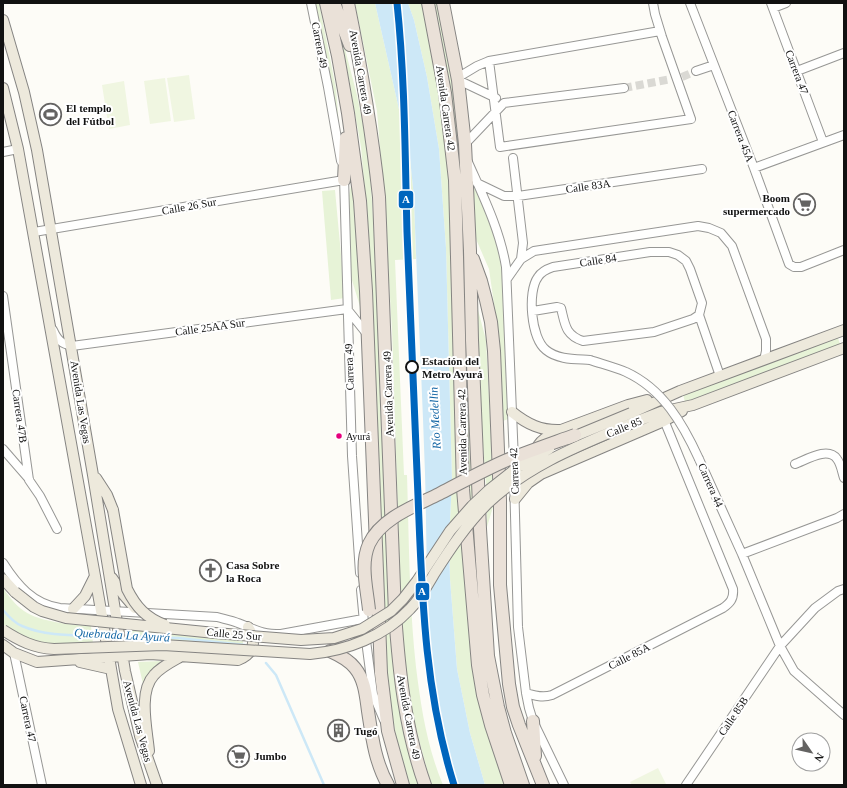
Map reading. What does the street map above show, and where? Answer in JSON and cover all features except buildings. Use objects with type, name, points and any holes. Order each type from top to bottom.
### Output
[{"type":"highway","name":"Avenida Carrera 49","points":[[326,3],[338,56],[348,113],[360,201],[383,693],[388,730],[403,785]]},
{"type":"highway","points":[[334,3],[361,73]]},
{"type":"highway","name":"Avenida Carrera 49","points":[[348,3],[374,149],[380,197],[395,613],[399,664],[407,719],[418,764],[425,785]]},
{"type":"highway","name":"Avenida Carrera 42","points":[[428,3],[446,93],[455,180],[463,490],[478,665],[483,695],[491,726],[511,785]]},
{"type":"highway","name":"Avenida Carrera 42","points":[[443,3],[457,78],[465,150],[480,529],[488,656],[498,707],[523,785]]},
{"type":"highway","points":[[344,180],[348,113]]},
{"type":"highway","points":[[470,251],[486,300],[491,322],[494,350],[500,500],[500,585],[509,684],[517,719],[543,785]]},
{"type":"highway","points":[[388,730],[378,694],[366,614],[364,563],[372,538],[385,524],[408,510],[483,471],[575,435]]},
{"type":"highway","points":[[330,651],[348,660],[355,667],[360,676],[365,689],[374,749],[378,764],[388,785]]},
{"type":"highway","points":[[533,721],[536,767]]},
{"type":"main road","name":"Avenida Las Vegas","points":[[3,20],[18,68],[31,118],[52,229],[132,703],[140,736],[157,785]]},
{"type":"main road","name":"Avenida Las Vegas","points":[[3,88],[18,149],[34,232],[118,709],[141,785]]},
{"type":"main road","name":"Calle 85","points":[[441,564],[459,536],[487,504],[528,471],[633,418],[680,391],[844,330]]},
{"type":"main road","points":[[515,499],[528,483],[535,478],[663,416],[844,348]]},
{"type":"main road","points":[[552,470],[544,470],[540,467],[536,460],[535,452],[542,440],[561,430],[628,405],[680,391]]},
{"type":"main road","points":[[512,412],[522,420],[536,427],[552,431],[561,430]]},
{"type":"main road","name":"Calle 85","points":[[440,547],[450,531],[472,506],[518,467],[539,454],[575,435],[633,418],[663,416]]},
{"type":"main road","points":[[94,475],[107,495],[113,510],[124,580],[131,598],[147,616],[174,629]]},
{"type":"main road","name":"Calle 25 Sur","points":[[3,580],[34,607],[58,617],[301,640],[323,639],[345,635],[362,629],[391,611],[403,599],[440,547]]},
{"type":"main road","name":"Calle 25 Sur","points":[[3,630],[25,643],[46,649],[163,645],[295,654],[310,654],[330,651],[355,644],[396,622],[414,604],[441,564]]},
{"type":"main road","points":[[110,575],[123,594],[140,613]]},
{"type":"main road","points":[[73,609],[85,596],[95,576]]},
{"type":"main road","points":[[3,645],[14,654],[36,662],[150,654],[238,660],[249,653],[252,647],[252,634],[248,627]]},
{"type":"main road","points":[[150,768],[145,708],[147,686],[159,670],[180,657]]},
{"type":"main road","points":[[71,660],[111,670]]},
{"type":"street","name":"Carrera 49","points":[[311,3],[344,180],[353,463],[366,614]]},
{"type":"street","points":[[489,61],[500,147],[691,119],[660,31],[653,3]]},
{"type":"street","name":"Carrera 45A","points":[[690,3],[754,168],[789,264],[794,267],[801,267],[844,250]]},
{"type":"street","points":[[772,6],[786,3]]},
{"type":"street","name":"Carrera 47","points":[[772,6],[823,142]]},
{"type":"street","points":[[457,78],[477,66],[489,61],[660,31]]},
{"type":"street","points":[[797,71],[844,53]]},
{"type":"street","points":[[696,71],[714,65]]},
{"type":"street","points":[[457,78],[504,103]]},
{"type":"street","points":[[465,150],[495,111],[504,103],[624,88]]},
{"type":"street","points":[[754,168],[844,135]]},
{"type":"street","points":[[3,152],[18,149]]},
{"type":"street","name":"Carrera 42","points":[[465,150],[504,250],[508,279],[518,627],[526,693],[533,721],[564,785]]},
{"type":"street","points":[[513,158],[523,243],[521,259]]},
{"type":"street","name":"Calle 83A","points":[[477,182],[504,196],[518,196],[702,169]]},
{"type":"street","name":"Calle 26 Sur","points":[[34,232],[344,180]]},
{"type":"street","points":[[508,279],[521,259],[534,251],[698,226],[710,228],[720,233],[732,246],[766,339],[764,360]]},
{"type":"street","name":"Calle 84","points":[[533,312],[532,296],[536,281],[542,273],[552,267],[655,251],[669,252],[678,255],[686,261],[702,303],[699,314]]},
{"type":"street","name":"Carrera 47B","points":[[3,296],[5,324],[29,480],[40,496],[57,529]]},
{"type":"street","points":[[533,312],[559,307],[561,308],[566,329],[573,337],[588,342],[654,332],[693,319],[699,314],[720,376]]},
{"type":"street","points":[[347,308],[367,334]]},
{"type":"street","name":"Calle 25AA Sur","points":[[72,346],[347,308]]},
{"type":"street","name":"Carrera 44","points":[[533,312],[537,337],[540,344],[546,350],[562,357],[590,360],[626,372],[641,381],[668,403],[689,437],[742,554],[780,646],[794,671],[844,716]]},
{"type":"street","points":[[50,325],[58,340],[72,346]]},
{"type":"street","name":"Carrera 44","points":[[663,416],[733,589],[733,595],[729,604]]},
{"type":"street","points":[[3,450],[29,480]]},
{"type":"street","points":[[795,464],[823,454],[831,454],[837,459],[844,478]]},
{"type":"street","points":[[742,554],[844,514]]},
{"type":"street","name":"Calle 25 Sur","points":[[3,563],[24,591],[34,599],[53,607],[217,617],[232,620],[264,633],[281,634],[366,614]]},
{"type":"street","name":"Calle 85B","points":[[686,785],[780,646],[816,608],[838,591],[844,589]]},
{"type":"street","name":"Calle 85A","points":[[526,693],[545,697],[552,695],[729,604]]},
{"type":"street","name":"Carrera 47","points":[[14,654],[42,785]]},
{"type":"green space","points":[[314,3],[319,3],[336,88],[339,126]]},
{"type":"green space","points":[[355,3],[375,3],[410,158],[414,198],[416,259],[395,260],[404,475],[407,475],[411,595],[416,667],[429,742],[437,771],[443,785],[432,785],[428,773],[412,714],[404,664],[392,330],[384,198],[377,111]]},
{"type":"green space","points":[[408,3],[424,3],[436,64],[452,197],[452,271],[487,729],[505,785],[485,785],[470,733],[457,669],[450,579],[449,541],[452,480],[446,248],[439,149],[427,77],[414,20]]},
{"type":"green space","points":[[433,3],[437,3],[450,67],[459,149],[465,302],[493,705],[488,696],[479,642],[466,468],[455,148]]},
{"type":"green space","points":[[340,30],[357,95],[367,145],[379,316],[383,461],[392,652],[398,698],[420,785],[410,785],[396,736],[389,696],[369,238],[361,147]]},
{"type":"green space","points":[[189,75],[195,119],[174,122],[167,78]]},
{"type":"green space","points":[[165,78],[171,121],[150,124],[144,81]]},
{"type":"green space","points":[[124,81],[130,125],[109,129],[102,85]]},
{"type":"green space","points":[[352,181],[362,313],[351,277],[348,199]]},
{"type":"green space","points":[[472,181],[495,236],[505,286],[508,419],[503,421],[500,351],[496,318],[489,269],[476,239]]},
{"type":"green space","points":[[335,190],[345,298],[331,300],[322,191]]},
{"type":"green space","points":[[478,310],[486,340],[492,457],[493,507],[487,527],[486,484],[479,394]]},
{"type":"green space","points":[[838,338],[840,344],[685,402],[683,395]]},
{"type":"green space","points":[[3,588],[18,606],[31,615],[56,622],[91,626],[93,643],[67,645],[46,644],[25,638],[14,632],[3,624]]},
{"type":"green space","points":[[130,629],[243,637],[243,649],[133,642]]},
{"type":"green space","points":[[161,661],[153,668],[143,684],[138,662]]},
{"type":"green space","points":[[658,768],[666,784],[632,785],[630,782]]},
{"type":"water","name":"Río Medellín","points":[[375,3],[408,3],[414,20],[427,77],[439,149],[446,248],[452,480],[449,541],[450,579],[457,669],[470,733],[485,785],[459,785],[447,747],[433,670],[428,591],[425,473],[414,198],[410,158]]},
{"type":"waterway","name":"Quebrada La Ayurá","points":[[3,610],[16,623],[32,630],[62,635],[103,636]]},
{"type":"waterway","name":"Quebrada La Ayurá","points":[[122,636],[178,638],[245,645]]},
{"type":"waterway","name":"Quebrada La Ayurá","points":[[266,663],[276,675],[324,785]]},
{"type":"tunnel","points":[[682,77],[696,71]]},
{"type":"tunnel","points":[[624,88],[671,79]]},
{"type":"transit line","name":"A","points":[[397,3],[403,89],[409,298],[423,606],[430,677],[436,713],[454,785]]},
{"type":"place","name":"El templo del Fútbol","points":[[50,114]]},
{"type":"place","name":"Boom supermercado","points":[[805,204]]},
{"type":"place","name":"Estación del Metro Ayurá","points":[[412,367]]},
{"type":"place","name":"Ayurá","points":[[339,436]]},
{"type":"place","name":"Casa Sobre la Roca","points":[[211,571]]},
{"type":"place","name":"Tugó","points":[[339,731]]},
{"type":"place","name":"Jumbo","points":[[239,756]]}]
